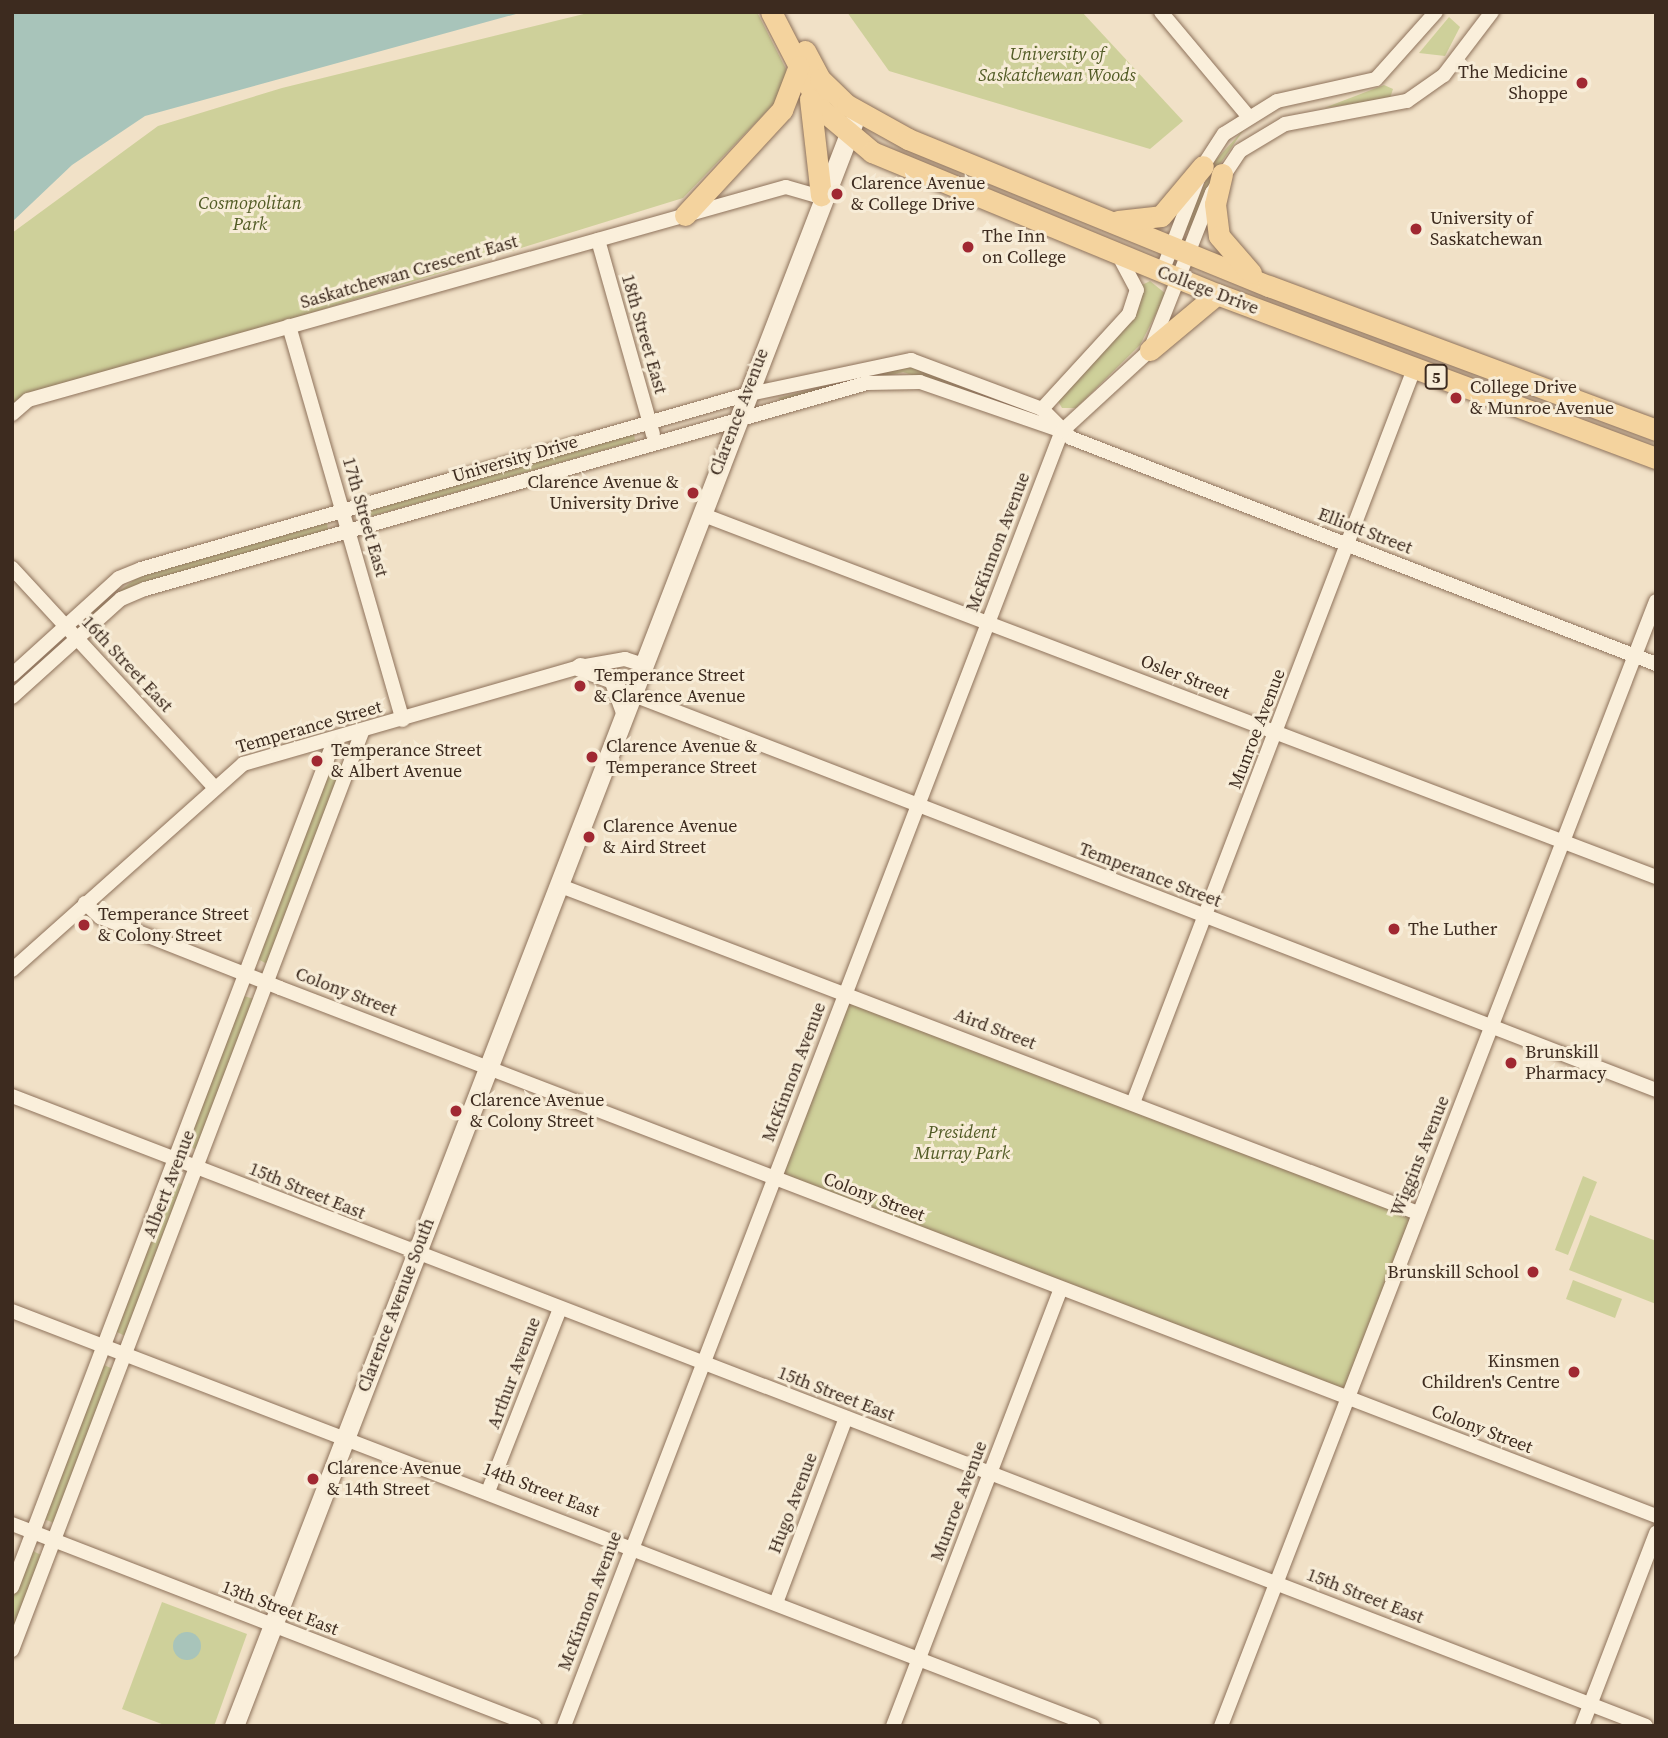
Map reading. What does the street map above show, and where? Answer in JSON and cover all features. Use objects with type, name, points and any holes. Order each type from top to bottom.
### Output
[{"type":"main road","name":"5","points":[[771,12],[804,70]]},
{"type":"main road","name":"5","points":[[785,12],[804,70]]},
{"type":"main road","name":"College Drive","points":[[804,70],[820,79],[858,113],[1091,216],[1269,286],[1656,430]]},
{"type":"main road","name":"College Drive","points":[[804,70],[846,136],[1119,256],[1656,458]]},
{"type":"main road","points":[[804,70],[821,196]]},
{"type":"main road","points":[[685,215],[782,110],[804,70]]},
{"type":"main road","name":"Clarence Avenue","points":[[558,885],[821,196],[858,113]]},
{"type":"main road","points":[[1091,216],[1157,219],[1212,170]]},
{"type":"main road","points":[[1212,170],[1219,236],[1240,264],[1269,286]]},
{"type":"main road","points":[[1150,350],[1217,294]]},
{"type":"main road","points":[[1593,407],[1656,419]]},
{"type":"main road","points":[[580,667],[613,679],[628,703]]},
{"type":"main road","name":"Clarence Avenue South","points":[[234,1726],[558,885]]},
{"type":"street","points":[[1161,12],[1247,115]]},
{"type":"street","points":[[1179,251],[1224,134],[1247,115],[1291,97],[1376,79],[1436,12]]},
{"type":"street","points":[[1062,431],[1150,350],[1170,276],[1212,170],[1274,128],[1382,110],[1424,91],[1444,75],[1492,12]]},
{"type":"street","name":"Saskatchewan Crescent East","points":[[12,414],[28,400],[786,187],[821,196]]},
{"type":"street","name":"18th Street East","points":[[598,240],[652,432]]},
{"type":"street","points":[[1042,409],[1129,314],[1137,290],[1119,256]]},
{"type":"street","name":"17th Street East","points":[[289,326],[402,720]]},
{"type":"street","name":"University Drive","points":[[12,697],[121,599],[145,589],[652,432],[745,395],[911,360],[1042,409],[1062,431]]},
{"type":"street","name":"Munroe Avenue","points":[[1133,1102],[1414,369]]},
{"type":"street","name":"University Drive","points":[[12,675],[119,578],[344,512],[652,432],[738,416],[895,378],[1062,431]]},
{"type":"street","name":"Elliott Street","points":[[1062,431],[1656,664]]},
{"type":"street","name":"McKinnon Avenue","points":[[564,1726],[1062,431]]},
{"type":"street","name":"Osler Street","points":[[701,513],[1656,877]]},
{"type":"street","name":"16th Street East","points":[[12,568],[212,786]]},
{"type":"street","name":"Wiggins Avenue","points":[[1221,1726],[1656,601]]},
{"type":"street","name":"Temperance Street","points":[[12,970],[212,786],[243,764],[334,741],[580,667],[625,659],[643,665]]},
{"type":"street","name":"Temperance Street","points":[[628,703],[917,806],[1656,1090]]},
{"type":"street","name":"Albert Avenue","points":[[12,1650],[362,732]]},
{"type":"street","name":"Albert Avenue","points":[[12,1587],[334,741]]},
{"type":"street","name":"Aird Street","points":[[558,885],[1133,1102],[1418,1213]]},
{"type":"street","name":"Colony Street","points":[[85,903],[100,917],[268,983],[775,1177],[1060,1290],[1656,1516]]},
{"type":"street","name":"15th Street East","points":[[12,1096],[1646,1726]]},
{"type":"street","name":"Munroe Avenue","points":[[893,1726],[1060,1290]]},
{"type":"street","name":"Arthur Avenue","points":[[489,1489],[559,1309]]},
{"type":"street","name":"14th Street East","points":[[12,1311],[346,1438],[489,1489],[1093,1726]]},
{"type":"street","name":"Hugo Avenue","points":[[776,1603],[846,1418]]},
{"type":"street","name":"13th Street East","points":[[12,1524],[534,1726]]},
{"type":"street","points":[[1582,1726],[1656,1533]]},
{"type":"green space","name":"Cosmopolitan Park","points":[[592,12],[757,12],[786,69],[787,90],[683,198],[26,401],[12,413],[12,233],[158,126],[282,88]]},
{"type":"green space","name":"University of Saskatchewan Woods","points":[[847,12],[1082,12],[1183,121],[1150,149],[889,71]]},
{"type":"green space","points":[[1449,17],[1460,27],[1445,56],[1419,53]]},
{"type":"green space","points":[[1384,85],[1393,89],[1390,98],[1324,108]]},
{"type":"green space","points":[[1245,128],[1218,167],[1189,230],[1185,228],[1214,162]]},
{"type":"green space","points":[[1150,281],[1166,294],[1140,345],[1076,408],[1062,408],[1058,401],[1136,312],[1142,285]]},
{"type":"green space","points":[[911,365],[1025,413],[903,372],[783,402],[778,398]]},
{"type":"green space","points":[[634,434],[635,441],[365,518],[364,512]]},
{"type":"green space","points":[[327,523],[328,530],[158,578],[83,619],[138,577]]},
{"type":"green space","points":[[333,762],[344,764],[267,964],[258,959]]},
{"type":"green space","name":"President Murray Park","points":[[845,993],[1418,1213],[1347,1397],[774,1177]]},
{"type":"green space","points":[[244,996],[254,999],[196,1150],[187,1144]]},
{"type":"green space","points":[[1583,1176],[1597,1182],[1568,1255],[1555,1250]]},
{"type":"green space","points":[[172,1182],[183,1184],[125,1336],[115,1331]]},
{"type":"green space","points":[[1590,1215],[1656,1241],[1656,1304],[1569,1270]]},
{"type":"green space","points":[[1573,1280],[1622,1299],[1615,1318],[1566,1299]]},
{"type":"green space","points":[[104,1365],[113,1369],[54,1523],[44,1519]]},
{"type":"green space","points":[[33,1551],[41,1555],[12,1634],[12,1600]]},
{"type":"green space","points":[[162,1602],[247,1634],[214,1726],[167,1726],[122,1709]]},
{"type":"water","points":[[12,12],[523,12],[145,116],[72,165],[12,222]]},
{"type":"water","points":[[187,1632],[197,1636],[201,1646],[197,1656],[187,1660],[177,1656],[173,1646],[177,1636]]},
{"type":"place","name":"The Medicine Shoppe","points":[[1582,83]]},
{"type":"place","name":"Clarence Avenue & College Drive","points":[[837,194]]},
{"type":"place","name":"University of Saskatchewan","points":[[1416,229]]},
{"type":"place","name":"The Inn on College","points":[[968,247]]},
{"type":"place","name":"College Drive & Munroe Avenue","points":[[1456,398]]},
{"type":"place","name":"Clarence Avenue & University Drive","points":[[693,493]]},
{"type":"place","name":"Temperance Street & Clarence Avenue","points":[[580,686]]},
{"type":"place","name":"Clarence Avenue & Temperance Street","points":[[592,757]]},
{"type":"place","name":"Temperance Street & Albert Avenue","points":[[317,761]]},
{"type":"place","name":"Clarence Avenue & Aird Street","points":[[589,837]]},
{"type":"place","name":"Temperance Street & Colony Street","points":[[84,925]]},
{"type":"place","name":"The Luther","points":[[1394,929]]},
{"type":"place","name":"Brunskill Pharmacy","points":[[1511,1063]]},
{"type":"place","name":"Clarence Avenue & Colony Street","points":[[456,1111]]},
{"type":"place","name":"Brunskill School","points":[[1533,1272]]},
{"type":"place","name":"Kinsmen Children's Centre","points":[[1574,1372]]},
{"type":"place","name":"Clarence Avenue & 14th Street","points":[[313,1479]]}]
